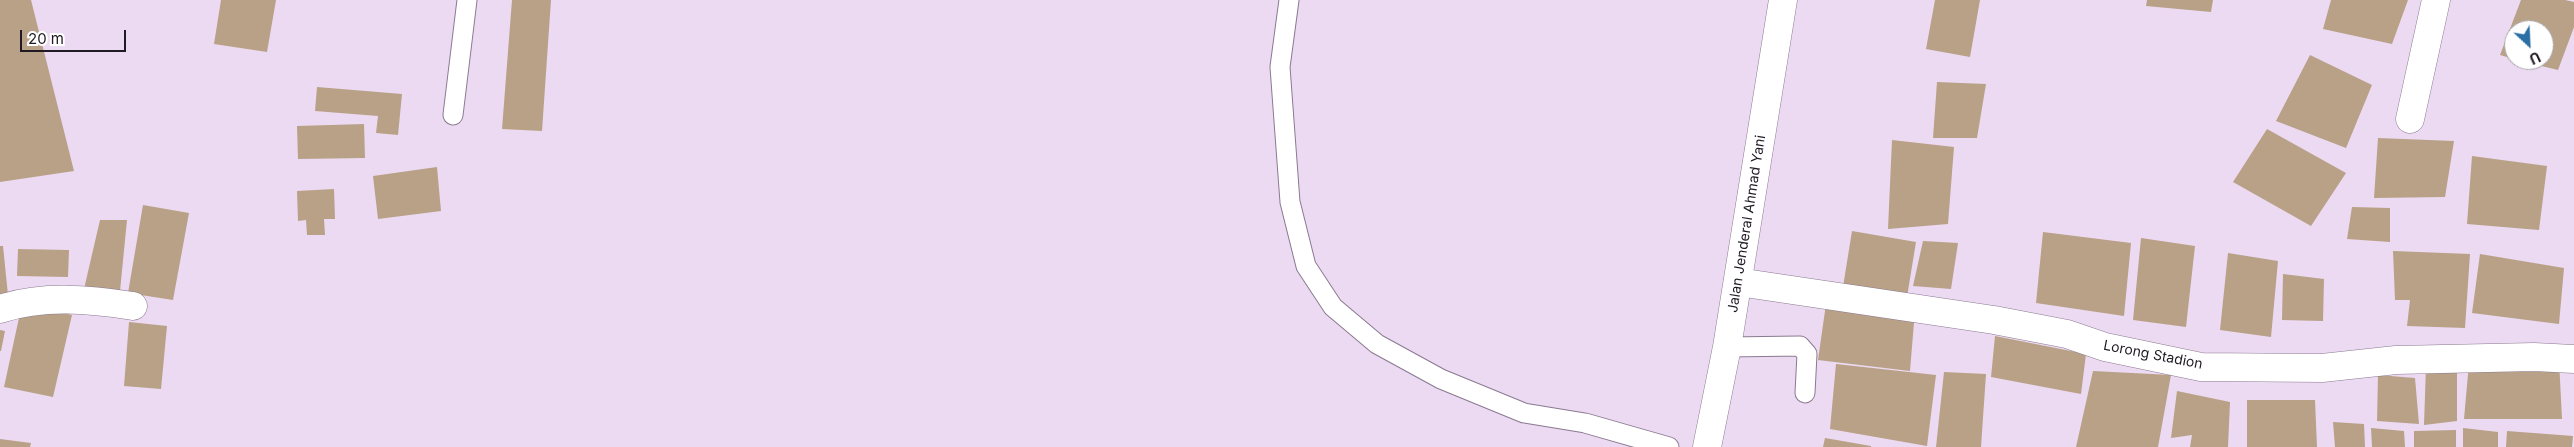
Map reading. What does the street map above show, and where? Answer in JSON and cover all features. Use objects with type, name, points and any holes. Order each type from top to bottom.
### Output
[{"type":"main road","name":"Jalan Jenderal Ahmad Yani","points":[[1707,447],[1727,347],[1783,0]]},
{"type":"main road","points":[[2410,119],[2436,0]]},
{"type":"main road","name":"Lorong Stadion","points":[[1738,282],[2003,322],[2067,334],[2157,359],[2201,366],[2322,368],[2396,360],[2534,357],[2574,359]]},
{"type":"main road","points":[[0,309],[22,302],[52,300],[91,300],[133,306]]},
{"type":"lane","points":[[454,115],[467,0]]},
{"type":"lane","points":[[1289,0],[1280,67],[1290,202],[1306,266],[1333,307],[1377,344],[1441,379],[1524,413],[1585,423],[1669,447]]},
{"type":"lane","points":[[1727,347],[1800,346],[1808,354],[1805,393]]},
{"type":"building","points":[[0,0],[31,0],[74,171],[0,182]]},
{"type":"building","points":[[221,0],[276,0],[267,52],[214,44]]},
{"type":"building","points":[[512,0],[551,0],[542,131],[502,129]]},
{"type":"building","points":[[1935,0],[1980,0],[1970,57],[1926,49]]},
{"type":"building","points":[[2147,0],[2213,0],[2211,12],[2146,6]]},
{"type":"building","points":[[2331,0],[2408,0],[2392,44],[2323,29]]},
{"type":"building","points":[[2521,0],[2565,0],[2574,2],[2574,27],[2558,70],[2554,69],[2554,20],[2513,20]]},
{"type":"building","points":[[2504,45],[2504,56],[2500,55]]},
{"type":"building","points":[[2310,55],[2372,85],[2346,148],[2276,121]]},
{"type":"building","points":[[1937,82],[1986,84],[1977,138],[1933,138]]},
{"type":"building","points":[[317,87],[402,94],[398,135],[376,133],[378,116],[315,111]]},
{"type":"building","points":[[364,124],[365,158],[298,159],[297,126]]},
{"type":"building","points":[[2267,129],[2346,173],[2311,226],[2233,182]]},
{"type":"building","points":[[2378,138],[2454,141],[2445,197],[2374,198]]},
{"type":"building","points":[[1892,140],[1954,147],[1948,224],[1888,229]]},
{"type":"building","points":[[2472,156],[2547,166],[2539,230],[2467,224]]},
{"type":"building","points":[[437,167],[441,211],[378,219],[373,176]]},
{"type":"building","points":[[334,189],[335,219],[324,219],[325,235],[307,235],[306,220],[298,221],[297,191]]},
{"type":"building","points":[[143,205],[189,213],[173,300],[128,293]]},
{"type":"building","points":[[2352,207],[2390,208],[2390,242],[2347,239]]},
{"type":"building","points":[[100,220],[127,220],[120,291],[84,289]]},
{"type":"building","points":[[1852,231],[1916,242],[1906,303],[1842,293]]},
{"type":"building","points":[[2043,232],[2131,243],[2124,316],[2036,303]]},
{"type":"building","points":[[2141,238],[2195,246],[2186,327],[2133,320]]},
{"type":"building","points":[[1923,241],[1958,243],[1951,289],[1913,286]]},
{"type":"building","points":[[0,246],[3,246],[8,295],[0,296]]},
{"type":"building","points":[[18,249],[69,250],[68,277],[17,276]]},
{"type":"building","points":[[2393,251],[2470,254],[2465,328],[2407,326],[2410,300],[2395,300]]},
{"type":"building","points":[[2228,253],[2278,261],[2271,337],[2220,330]]},
{"type":"building","points":[[2480,254],[2564,268],[2559,324],[2472,313]]},
{"type":"building","points":[[2283,274],[2324,279],[2323,321],[2282,320]]},
{"type":"building","points":[[22,304],[72,315],[53,397],[4,387]]},
{"type":"building","points":[[1826,304],[1915,310],[1910,371],[1818,360]]},
{"type":"building","points":[[129,322],[167,326],[161,389],[124,386]]},
{"type":"building","points":[[0,330],[5,331],[1,351],[0,351]]},
{"type":"building","points":[[1995,336],[2086,354],[2081,394],[1991,377]]},
{"type":"building","points":[[2559,360],[2562,419],[2464,419],[2469,363]]},
{"type":"building","points":[[1836,364],[1936,375],[1927,446],[1830,429]]},
{"type":"building","points":[[2426,366],[2457,367],[2457,421],[2424,425]]},
{"type":"building","points":[[2093,371],[2171,375],[2158,447],[2076,447]]},
{"type":"building","points":[[1944,372],[1986,374],[1981,447],[1936,447]]},
{"type":"building","points":[[2378,375],[2415,378],[2419,424],[2377,421]]},
{"type":"building","points":[[2177,391],[2230,402],[2228,447],[2190,447],[2192,435],[2171,438]]},
{"type":"building","points":[[2247,400],[2315,400],[2317,447],[2247,447]]},
{"type":"building","points":[[2333,422],[2364,424],[2365,447],[2335,447]]},
{"type":"building","points":[[2371,428],[2404,431],[2405,447],[2372,447]]},
{"type":"building","points":[[2463,428],[2498,432],[2498,447],[2463,447]]},
{"type":"building","points":[[2456,430],[2456,447],[2414,447],[2414,431]]},
{"type":"building","points":[[2507,431],[2573,436],[2572,447],[2506,447]]},
{"type":"building","points":[[1825,438],[1871,446],[1871,447],[1823,447]]},
{"type":"building","points":[[0,439],[31,443],[30,447],[0,447]]}]
